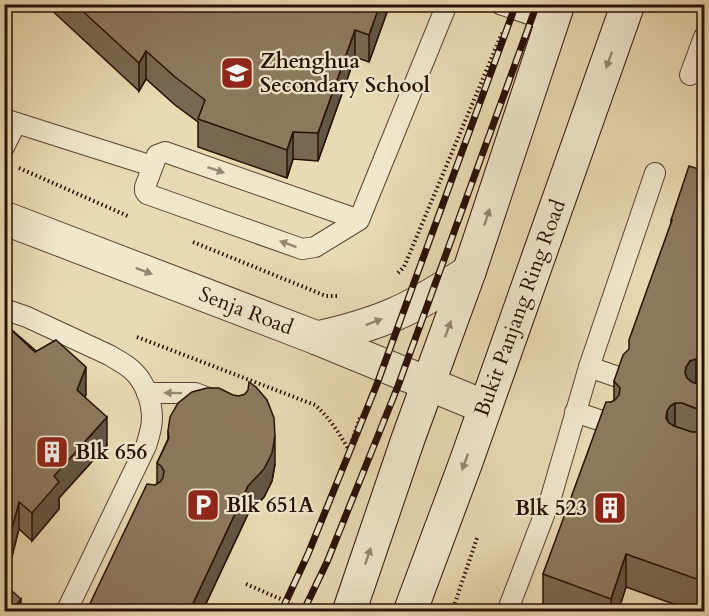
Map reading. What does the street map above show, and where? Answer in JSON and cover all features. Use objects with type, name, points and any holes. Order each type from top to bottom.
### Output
[{"type":"main road","name":"Bukit Panjang Ring Road","points":[[410,612],[628,4]]},
{"type":"main road","points":[[349,612],[408,439],[469,272],[555,13]]},
{"type":"main road","name":"Senja Road","points":[[4,218],[318,338],[485,407]]},
{"type":"main road","points":[[318,338],[360,327],[395,314],[438,292],[469,272]]},
{"type":"lane","points":[[359,220],[165,152],[157,155],[145,187],[147,194],[302,249],[315,247],[359,220],[447,4]]},
{"type":"lane","points":[[500,4],[555,13]]},
{"type":"lane","points":[[690,75],[705,37]]},
{"type":"lane","points":[[4,147],[10,121],[152,166]]},
{"type":"lane","points":[[507,612],[551,497],[589,367],[655,173]]},
{"type":"lane","points":[[4,309],[27,317],[110,355],[133,371],[147,393],[152,418],[133,495],[66,612]]},
{"type":"lane","points":[[589,367],[618,377]]},
{"type":"lane","points":[[147,393],[195,393],[230,408]]},
{"type":"lane","points":[[575,412],[608,423]]},
{"type":"path","points":[[126,333],[315,405],[323,411],[349,450],[360,418]]},
{"type":"path","points":[[246,584],[292,604]]},
{"type":"building","points":[[75,4],[380,4],[369,35],[355,30],[318,133],[293,132],[287,150],[198,119],[205,100],[146,51],[139,63]]},
{"type":"building","points":[[689,166],[705,171],[705,362],[696,359],[690,361],[685,373],[692,382],[705,386],[705,413],[682,403],[675,403],[667,411],[666,418],[674,426],[692,432],[705,429],[705,582],[626,554],[611,599],[543,574],[606,402],[615,400],[619,395],[620,388],[614,381],[623,355],[629,349],[629,340]]},
{"type":"building","name":"Blk 656","points":[[5,324],[35,352],[56,340],[86,367],[77,390],[107,417],[54,476],[59,482],[32,513],[19,502],[4,558]]},
{"type":"building","name":"Blk 651A","points":[[249,382],[267,400],[274,418],[275,436],[272,453],[264,469],[248,486],[189,612],[86,612],[147,484],[155,485],[163,478],[164,471],[157,463],[169,438],[170,417],[178,403],[192,392],[207,388],[219,388],[239,396],[248,390]]},
{"type":"building","points":[[4,584],[21,599],[11,612],[4,612]]},
{"type":"railway","points":[[281,612],[308,554],[377,384],[516,4]]},
{"type":"railway","points":[[303,612],[327,562],[398,386],[537,4]]},
{"type":"place","name":"Zhenghua Secondary School","points":[[237,73]]},
{"type":"place","name":"Blk 656","points":[[52,452]]},
{"type":"place","name":"Blk 651A","points":[[203,505]]},
{"type":"place","name":"Blk 523","points":[[610,508]]}]
